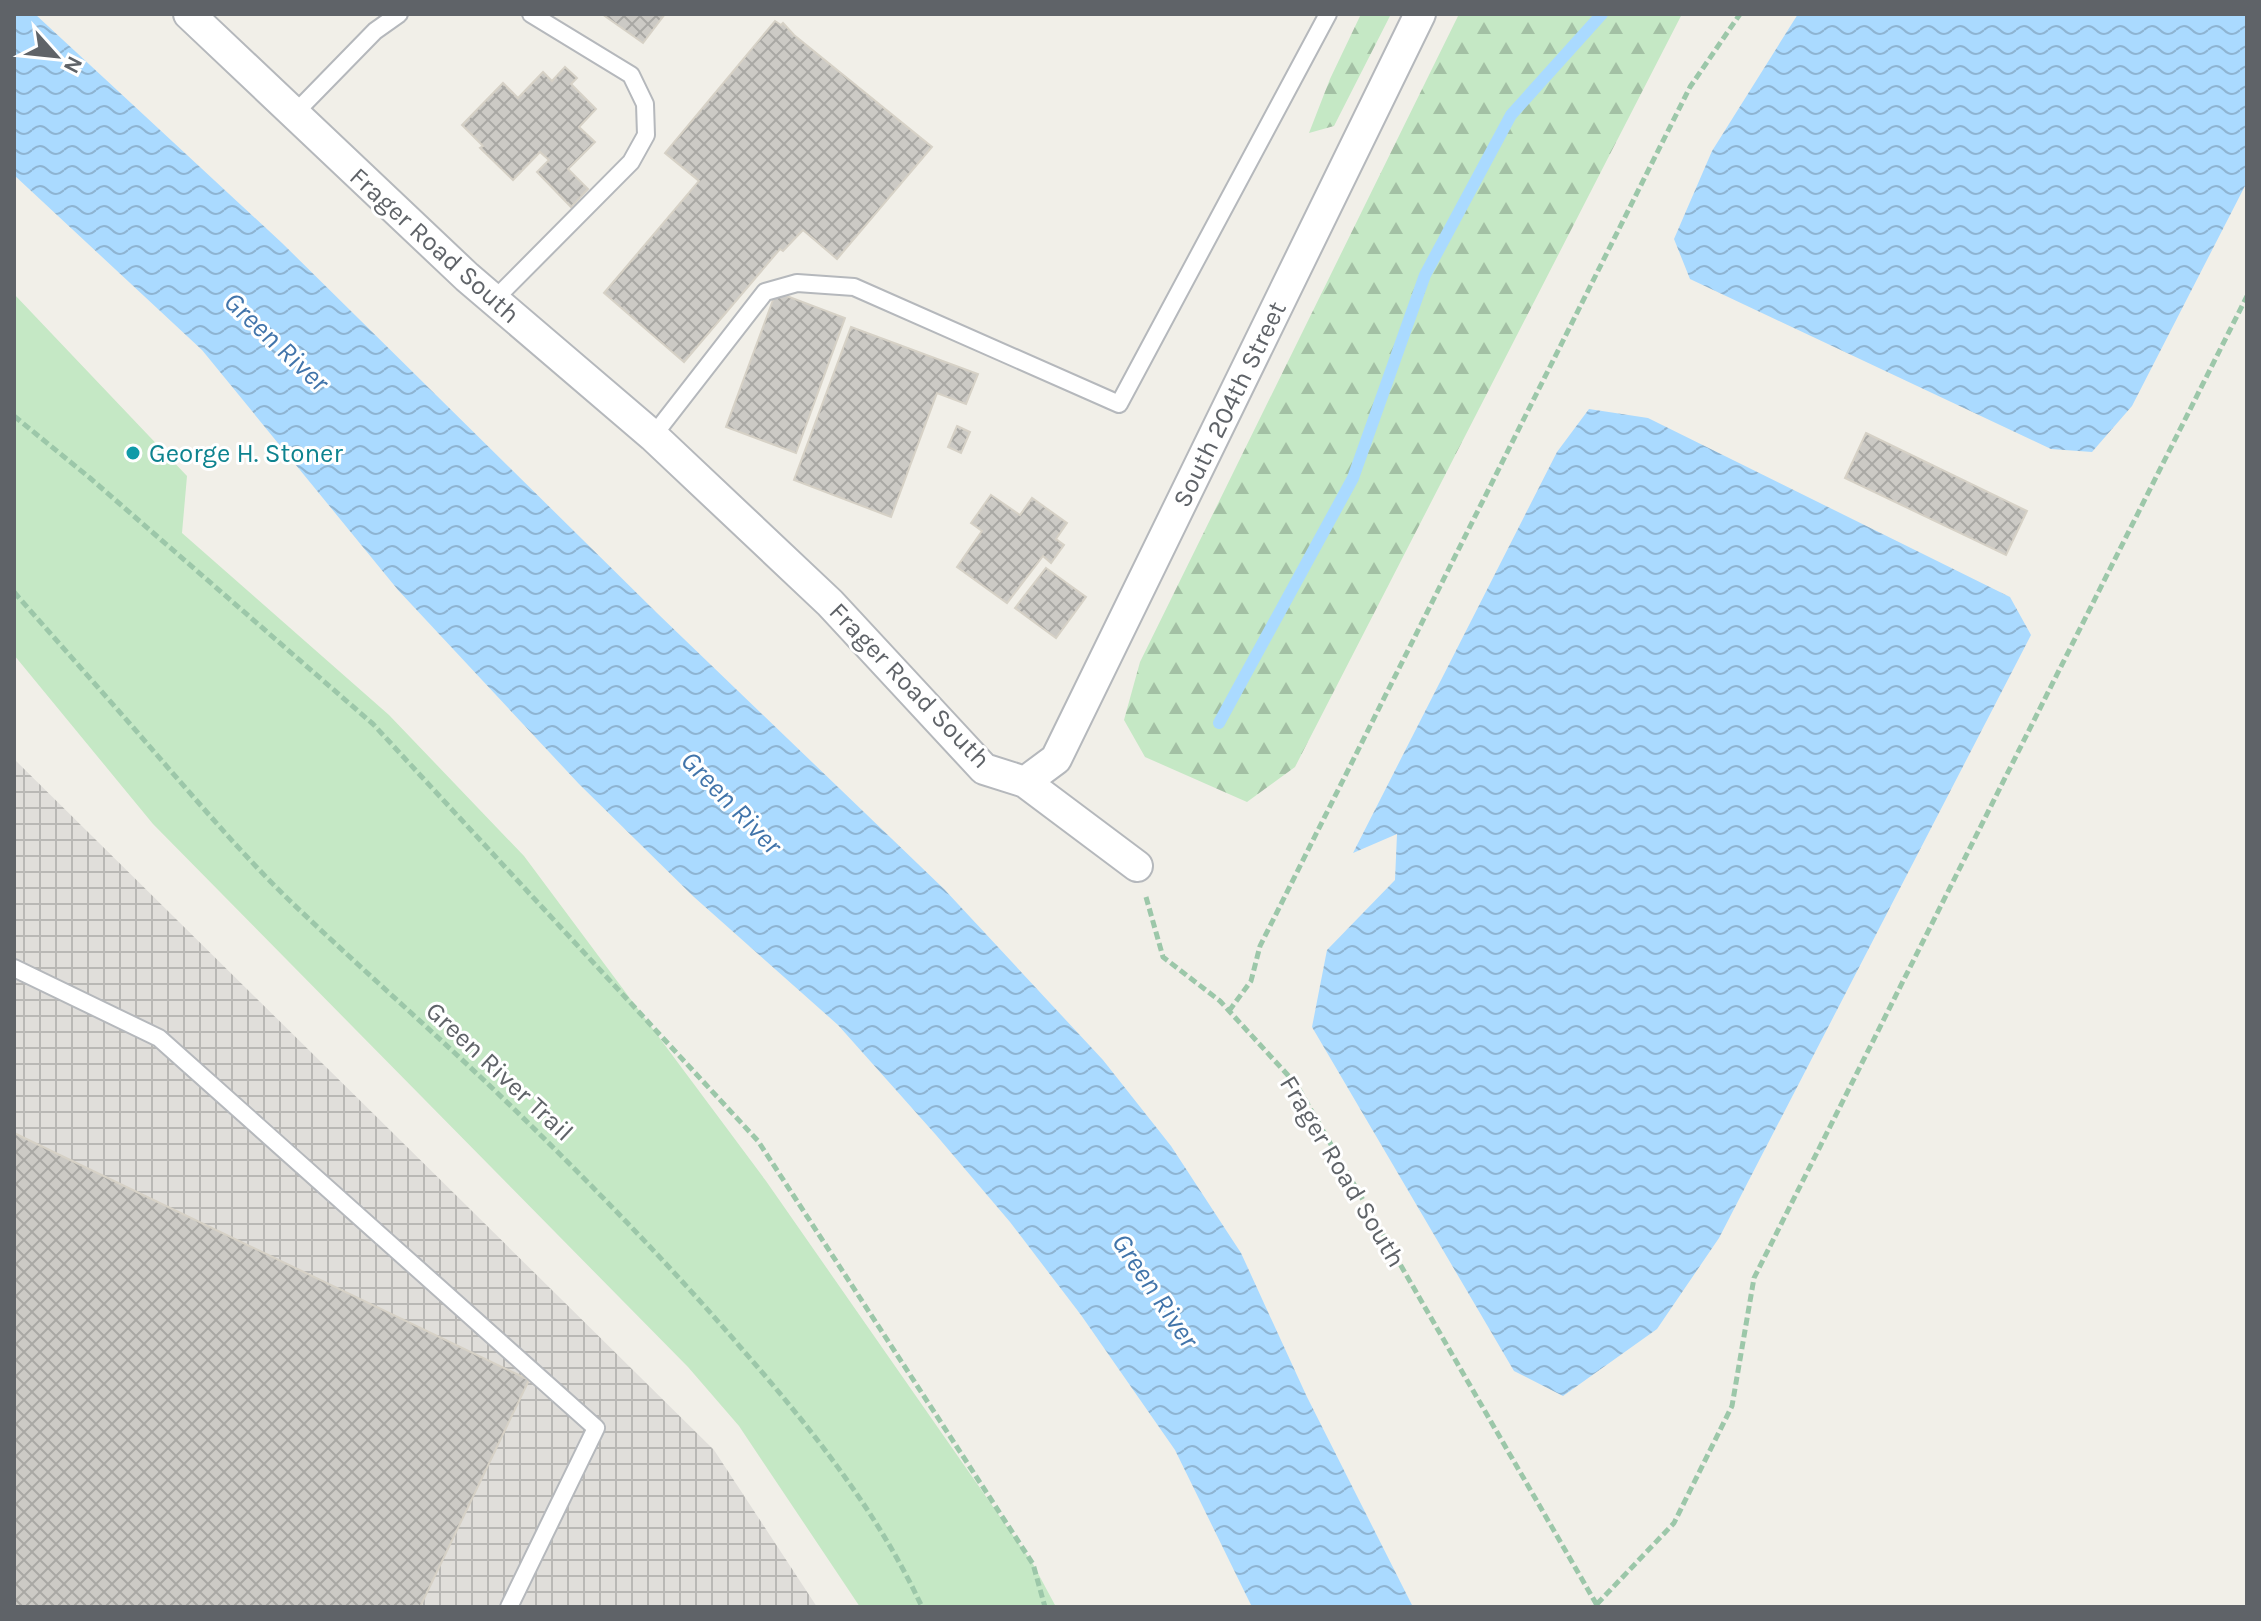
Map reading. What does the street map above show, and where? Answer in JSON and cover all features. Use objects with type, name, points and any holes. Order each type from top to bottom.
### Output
[{"type":"street","name":"Frager Road South","points":[[189,14],[494,300],[653,436],[830,603],[984,769],[1025,782],[1137,866]]},
{"type":"street","name":"South 204th Street","points":[[1025,782],[1056,759],[1420,14]]},
{"type":"lane","points":[[294,114],[375,31],[399,14]]},
{"type":"lane","points":[[494,300],[631,162],[646,135],[645,104],[631,75],[531,14]]},
{"type":"lane","points":[[653,436],[765,292],[797,283],[854,287],[1119,404],[1328,14]]},
{"type":"lane","points":[[14,968],[159,1038],[596,1428],[509,1607]]},
{"type":"path","points":[[1229,1011],[1251,981],[1260,946],[1690,87],[1740,14]]},
{"type":"path","points":[[1598,1605],[1674,1523],[1726,1419],[1732,1406],[1754,1278],[2247,296]]},
{"type":"path","points":[[14,416],[90,478],[373,724],[758,1141],[1033,1564],[1045,1607]]},
{"type":"path","name":"Green River Trail","points":[[14,592],[226,836],[287,898],[536,1131],[638,1232],[709,1311],[773,1384],[825,1451],[869,1514],[922,1607]]},
{"type":"path","name":"Frager Road South","points":[[1137,866],[1163,957],[1220,1001],[1296,1084],[1598,1605]]},
{"type":"shaded area","points":[[14,759],[714,1450],[817,1607],[14,1607]]},
{"type":"green space","points":[[1361,14],[1391,14],[1334,126],[1309,133],[1330,79]]},
{"type":"green space","points":[[1459,14],[1682,14],[1295,767],[1247,802],[1145,757],[1124,720],[1140,662]]},
{"type":"green space","points":[[14,294],[187,476],[182,533],[389,715],[524,856],[766,1181],[1033,1564],[1056,1607],[860,1607],[739,1426],[688,1367],[153,824],[14,655]]},
{"type":"water","name":"Green River","points":[[14,14],[35,14],[282,243],[657,613],[944,889],[1103,1060],[1171,1146],[1241,1253],[1307,1397],[1413,1607],[1252,1607],[1175,1450],[1081,1315],[1010,1222],[936,1135],[838,1025],[694,897],[579,784],[398,590],[202,350],[14,175]]},
{"type":"water","points":[[1798,14],[2247,14],[2247,182],[2132,406],[2092,452],[2051,449],[1690,279],[1674,239],[1712,151]]},
{"type":"water","points":[[1589,409],[1648,418],[2010,597],[2031,635],[1719,1238],[1657,1329],[1563,1396],[1514,1371],[1312,1027],[1327,950],[1395,880],[1397,834],[1353,853],[1557,452]]},
{"type":"building","points":[[602,14],[665,14],[643,43]]},
{"type":"building","points":[[775,21],[781,25],[783,23],[932,147],[837,259],[803,230],[783,251],[780,249],[684,362],[604,293],[699,181],[665,153]]},
{"type":"building","points":[[565,67],[577,78],[571,84],[596,109],[579,127],[595,142],[568,169],[588,189],[571,207],[537,172],[549,160],[540,152],[513,180],[480,148],[483,146],[462,125],[503,83],[518,98],[543,72],[552,81]]},
{"type":"building","points":[[776,292],[845,318],[796,453],[726,427]]},
{"type":"building","points":[[851,327],[978,374],[966,404],[937,393],[891,517],[794,480]]},
{"type":"building","points":[[957,426],[970,432],[961,453],[948,447]]},
{"type":"building","points":[[1866,433],[2027,511],[2006,555],[1845,478]]},
{"type":"building","points":[[991,495],[1020,515],[1032,498],[1067,523],[1056,539],[1064,545],[1051,563],[1043,556],[1007,603],[957,567],[982,531],[971,523]]},
{"type":"building","points":[[1046,568],[1086,597],[1056,638],[1015,608]]},
{"type":"building","points":[[14,1133],[529,1380],[420,1607],[14,1607]]},
{"type":"waterway","points":[[1219,723],[1353,478],[1425,275],[1511,115],[1602,14]]},
{"type":"place","name":"George H. Stoner","points":[[133,453]]}]
